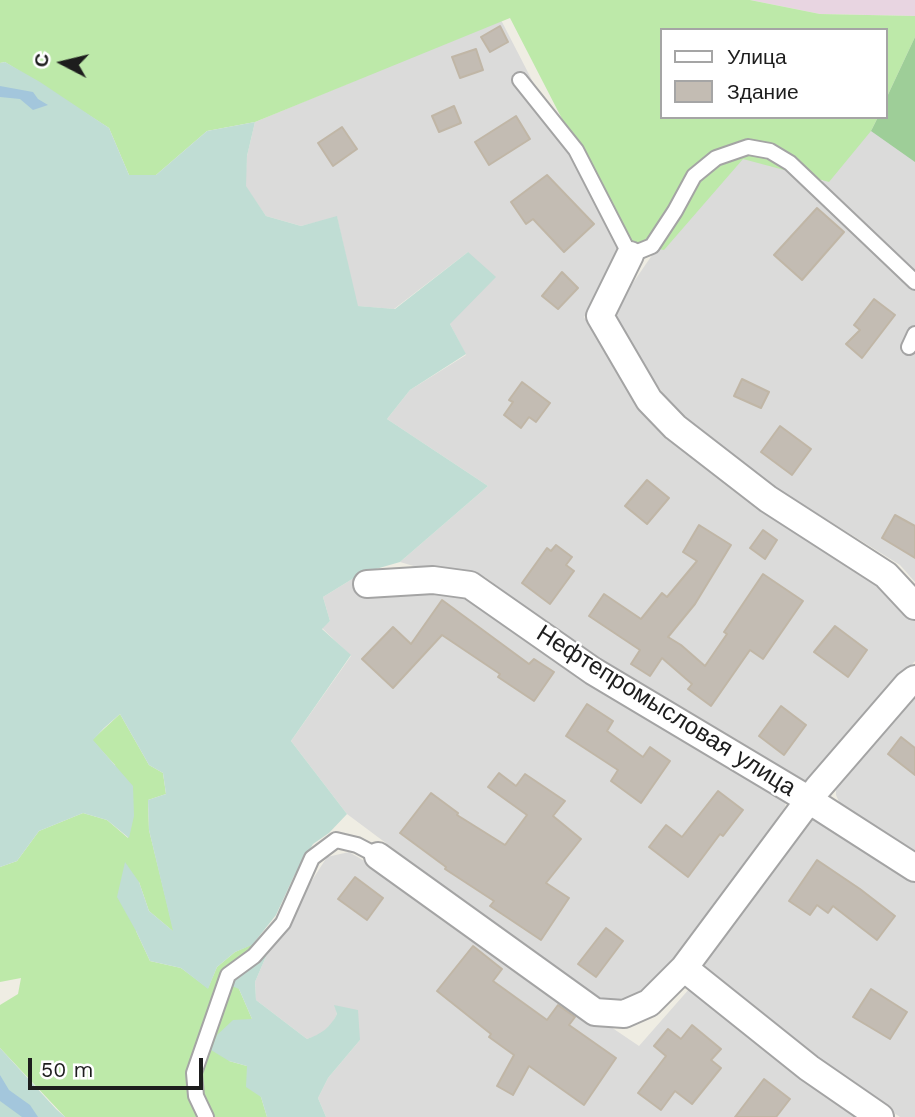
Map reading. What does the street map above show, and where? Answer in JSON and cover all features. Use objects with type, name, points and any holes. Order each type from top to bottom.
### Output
[{"type":"street","points":[[629,256],[600,316],[649,400],[675,427],[768,499],[887,575],[915,606]]},
{"type":"street","name":"Нефтепромысловая улица","points":[[367,584],[433,580],[470,584],[593,671],[809,800],[915,868]]},
{"type":"street","points":[[378,856],[595,1012],[624,1014],[649,1003],[684,968],[809,800],[915,679]]},
{"type":"street","points":[[684,968],[809,1068],[880,1117]]},
{"type":"lane","points":[[520,80],[576,150],[629,256],[652,246],[676,211],[694,176],[716,158],[748,147],[770,152],[790,163],[915,282]]},
{"type":"lane","points":[[206,1117],[195,1096],[194,1073],[228,975],[254,956],[283,923],[312,858],[336,840],[357,845],[378,856]]},
{"type":"shaded area","points":[[750,0],[915,0],[915,16],[820,14]]},
{"type":"shaded area","points":[[501,20],[619,249],[584,317],[639,406],[878,578],[915,620],[915,661],[809,780],[801,784],[596,659],[485,577],[467,572],[434,572],[400,562],[488,486],[387,419],[410,390],[466,355],[450,324],[468,252],[394,309],[357,306],[337,217],[301,226],[266,216],[245,186],[247,156],[255,122]]},
{"type":"shaded area","points":[[5,62],[109,128],[129,175],[156,175],[207,131],[255,122],[247,156],[246,186],[266,216],[301,226],[337,216],[358,306],[395,309],[468,252],[496,277],[450,324],[466,354],[410,390],[387,419],[488,486],[400,562],[362,573],[323,597],[330,621],[322,629],[351,655],[291,741],[347,814],[329,833],[313,844],[276,915],[253,944],[267,954],[255,982],[256,1000],[307,1039],[328,1027],[337,1014],[334,1005],[358,1010],[360,1040],[328,1078],[318,1098],[326,1117],[267,1117],[261,1097],[246,1087],[247,1066],[229,1061],[211,1050],[217,1035],[233,1020],[252,1019],[239,989],[232,986],[235,964],[246,956],[252,945],[235,952],[217,967],[208,989],[181,968],[150,961],[117,897],[125,862],[139,882],[149,911],[173,931],[149,830],[148,800],[166,794],[163,773],[149,765],[120,714],[93,740],[133,786],[134,816],[129,838],[107,820],[83,813],[39,831],[17,861],[0,867],[0,63]]},
{"type":"shaded area","points":[[0,86],[33,92],[48,105],[33,110],[20,99],[0,97]]},
{"type":"shaded area","points":[[867,126],[915,161],[915,582],[900,565],[781,491],[690,424],[670,403],[618,329],[611,306],[626,293],[659,245],[739,157],[764,154],[820,184]]},
{"type":"shaded area","points":[[362,573],[465,590],[786,801],[785,807],[676,961],[641,995],[623,1004],[599,1002],[347,814],[291,741],[351,656],[322,628],[330,621],[323,597]]},
{"type":"shaded area","points":[[915,690],[915,853],[840,804],[836,795],[836,783]]},
{"type":"shaded area","points":[[813,814],[915,876],[915,1117],[900,1117],[813,1058],[704,968],[707,945]]},
{"type":"shaded area","points":[[349,852],[639,1046],[690,988],[865,1117],[326,1117],[318,1098],[328,1078],[360,1040],[335,1005],[337,1014],[332,1024],[321,1034],[307,1039],[256,1000],[255,982],[267,954],[253,944],[281,934],[327,857]]},
{"type":"shaded area","points":[[0,1048],[56,1109],[65,1117],[0,1117]]},
{"type":"shaded area","points":[[0,1075],[9,1090],[30,1105],[38,1117],[22,1117],[0,1101]]},
{"type":"green space","points":[[0,0],[750,0],[820,14],[915,16],[915,37],[887,97],[887,28],[660,28],[660,119],[877,119],[871,131],[829,182],[743,159],[664,250],[626,243],[510,18],[255,122],[207,131],[156,175],[129,175],[109,128],[5,62],[0,63]]},
{"type":"green space","points":[[915,37],[915,162],[871,131],[877,119],[887,119],[887,97]]},
{"type":"green space","points":[[120,714],[149,765],[163,773],[166,794],[148,800],[149,830],[174,932],[149,911],[139,882],[136,931],[150,961],[181,968],[208,988],[217,967],[235,952],[253,944],[246,956],[239,989],[252,1019],[229,1061],[247,1066],[267,1117],[65,1117],[0,1048],[0,1005],[18,994],[21,978],[0,982],[0,867],[17,861],[39,831],[83,813],[107,820],[128,838],[115,765],[92,740]]},
{"type":"building","points":[[500,26],[508,42],[490,52],[481,37]]},
{"type":"building","points":[[476,49],[483,70],[460,78],[452,57]]},
{"type":"building","points":[[454,106],[461,123],[439,132],[432,116]]},
{"type":"building","points":[[516,116],[530,139],[489,165],[475,142]]},
{"type":"building","points":[[342,127],[357,149],[333,166],[318,143]]},
{"type":"building","points":[[547,175],[594,224],[564,252],[533,219],[526,224],[511,202]]},
{"type":"building","points":[[817,208],[844,232],[802,280],[774,255]]},
{"type":"building","points":[[562,272],[578,288],[558,309],[542,296]]},
{"type":"building","points":[[874,299],[895,315],[862,358],[846,344],[860,330],[854,325]]},
{"type":"building","points":[[742,379],[769,392],[761,408],[734,396]]},
{"type":"building","points":[[522,382],[550,403],[536,422],[529,417],[521,428],[504,415],[513,402],[509,400]]},
{"type":"building","points":[[780,426],[811,449],[792,475],[761,452]]},
{"type":"building","points":[[647,480],[669,498],[647,524],[625,506]]},
{"type":"building","points":[[895,515],[915,526],[915,558],[882,538]]},
{"type":"building","points":[[699,525],[731,545],[695,604],[668,637],[705,666],[763,574],[803,601],[763,659],[750,650],[711,706],[688,689],[692,684],[662,658],[650,676],[631,664],[640,650],[589,616],[604,594],[641,619],[662,593],[667,597],[697,561],[683,552]]},
{"type":"building","points":[[763,530],[777,540],[765,559],[750,548]]},
{"type":"building","points":[[556,545],[572,557],[566,565],[574,571],[550,604],[522,583],[547,548],[551,551]]},
{"type":"building","points":[[442,600],[529,664],[534,659],[554,672],[534,701],[498,677],[500,674],[442,635],[393,688],[362,659],[393,627],[411,644]]},
{"type":"building","points":[[835,626],[867,650],[848,677],[814,652]]},
{"type":"building","points":[[587,704],[613,721],[607,731],[643,757],[650,747],[670,761],[641,803],[611,781],[618,770],[566,736]]},
{"type":"building","points":[[781,706],[806,725],[784,755],[759,736]]},
{"type":"building","points":[[901,737],[915,748],[915,775],[888,754]]},
{"type":"building","points":[[499,773],[516,786],[525,774],[565,801],[553,816],[581,839],[546,883],[569,898],[541,940],[490,906],[494,901],[445,869],[446,867],[400,833],[431,793],[458,813],[457,815],[505,845],[527,815],[488,787]]},
{"type":"building","points":[[718,791],[743,810],[723,836],[720,834],[688,877],[649,847],[666,825],[682,837]]},
{"type":"building","points":[[817,860],[895,916],[877,940],[833,906],[828,913],[817,905],[810,915],[789,901]]},
{"type":"building","points":[[355,877],[383,898],[367,920],[338,899]]},
{"type":"building","points":[[606,928],[623,941],[596,977],[578,964]]},
{"type":"building","points":[[473,946],[502,969],[493,981],[547,1020],[558,1005],[575,1017],[569,1025],[616,1058],[584,1105],[529,1066],[513,1095],[497,1086],[514,1055],[489,1037],[491,1034],[437,991]]},
{"type":"building","points":[[871,989],[907,1012],[890,1039],[853,1017]]},
{"type":"building","points":[[692,1025],[721,1049],[711,1060],[721,1068],[692,1104],[675,1091],[661,1110],[638,1093],[666,1056],[654,1046],[668,1029],[681,1039]]},
{"type":"building","points":[[764,1079],[790,1099],[776,1117],[735,1117]]}]
